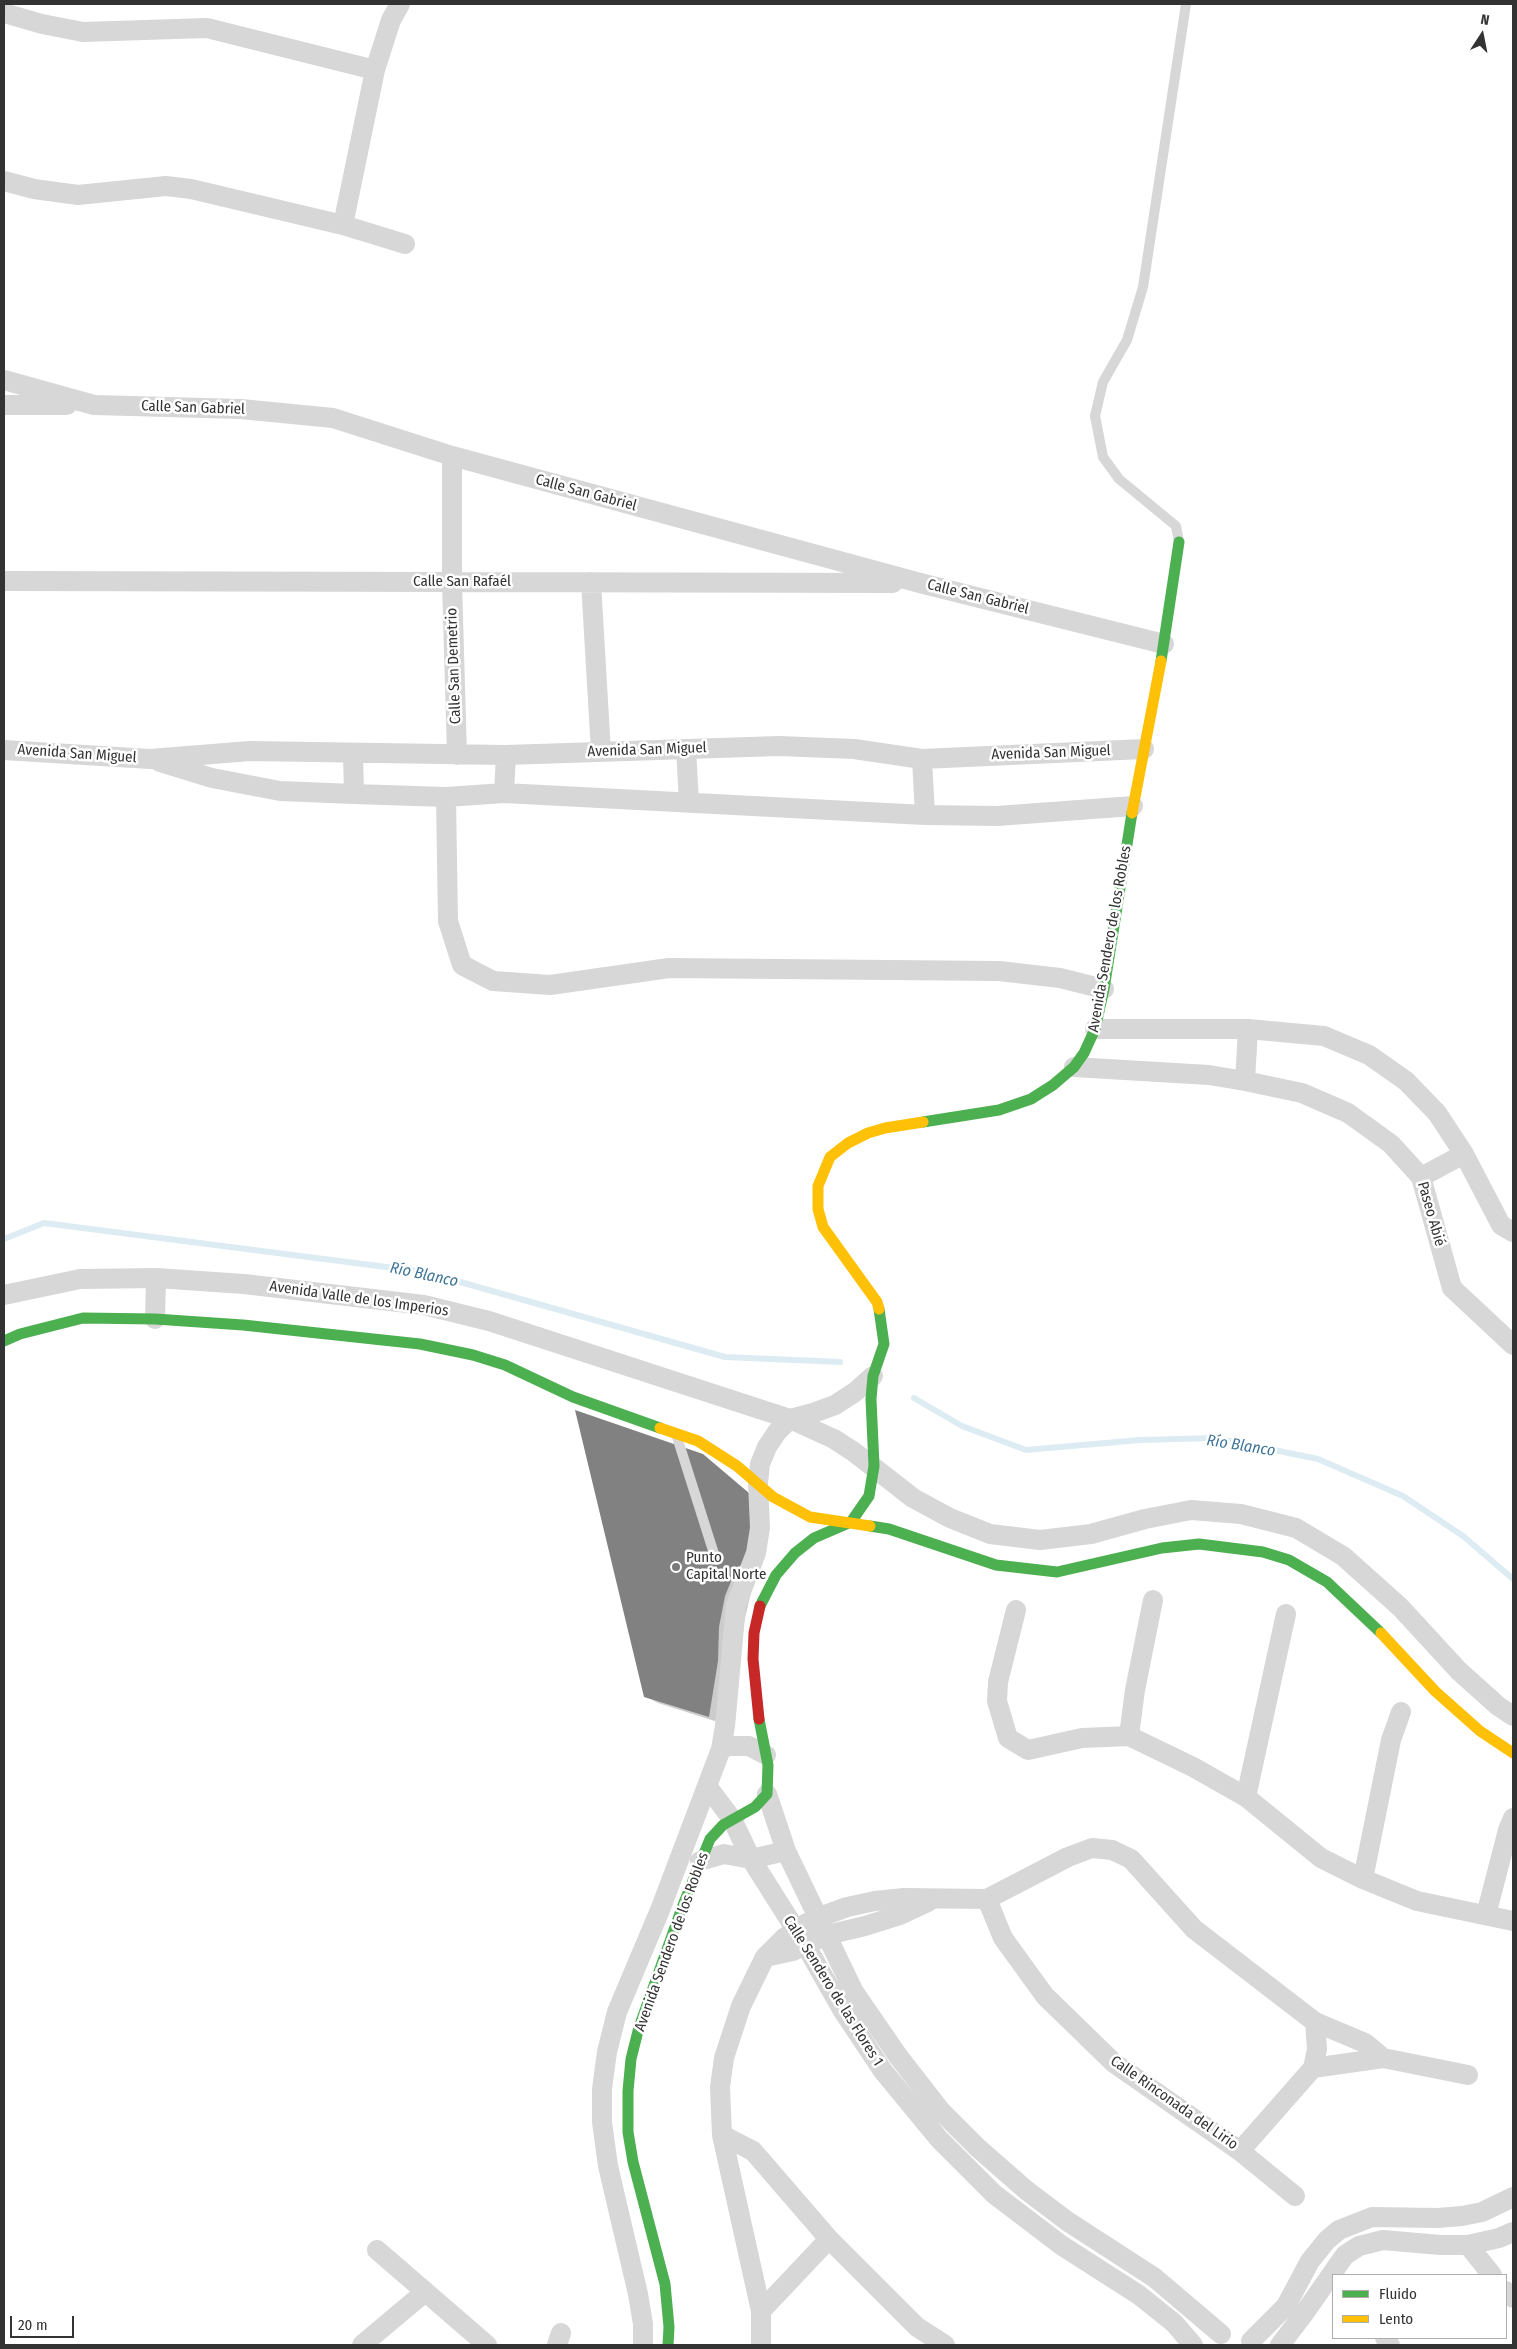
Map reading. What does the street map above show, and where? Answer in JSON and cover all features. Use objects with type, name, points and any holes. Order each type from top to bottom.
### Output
[{"type":"street","points":[[343,225],[375,70],[391,20],[400,4]]},
{"type":"street","points":[[4,13],[42,24],[83,32],[207,28],[375,70]]},
{"type":"street","points":[[4,181],[34,189],[78,195],[166,186],[191,188],[343,225],[405,244]]},
{"type":"street","name":"Calle San Gabriel","points":[[4,380],[94,405],[241,409],[333,418],[452,456],[920,583],[1164,644]]},
{"type":"street","points":[[4,405],[94,405]]},
{"type":"street","name":"Calle San Demetrio","points":[[452,456],[452,582],[457,755]]},
{"type":"street","name":"Avenida Sendero de los Robles","points":[[851,1522],[861,1510],[868,1496],[874,1466],[870,1421],[873,1376],[884,1344],[882,1316],[877,1302],[823,1227],[818,1210],[818,1186],[823,1170],[830,1157],[848,1143],[868,1133],[885,1128],[999,1110],[1031,1099],[1053,1085],[1074,1067],[1084,1053],[1095,1029],[1104,989],[1134,806],[1164,644],[1179,542]]},
{"type":"street","name":"Calle San Rafaél","points":[[4,581],[920,583]]},
{"type":"street","points":[[591,582],[601,752]]},
{"type":"street","name":"Avenida San Miguel","points":[[4,750],[150,759],[250,751],[506,755],[779,746],[854,748],[922,758],[1144,749]]},
{"type":"street","points":[[686,749],[689,802]]},
{"type":"street","points":[[353,754],[354,794]]},
{"type":"street","points":[[504,792],[506,755]]},
{"type":"street","points":[[922,758],[925,815]]},
{"type":"street","name":"Avenida San Miguel","points":[[150,759],[212,778],[280,791],[446,797],[504,792],[925,815],[997,816],[1134,806]]},
{"type":"street","points":[[446,797],[448,921],[462,965],[494,981],[550,985],[669,968],[970,970],[999,971],[1060,978],[1104,989]]},
{"type":"street","points":[[1095,1029],[1248,1029],[1324,1036],[1369,1055],[1406,1081],[1437,1113],[1464,1154],[1501,1225],[1513,1232]]},
{"type":"street","points":[[1244,1081],[1248,1029]]},
{"type":"street","name":"Paseo Abié","points":[[1074,1067],[1209,1075],[1302,1093],[1348,1113],[1391,1144],[1421,1177],[1452,1288],[1513,1345]]},
{"type":"street","points":[[1421,1177],[1464,1154]]},
{"type":"street","points":[[155,1319],[156,1278]]},
{"type":"street","name":"Avenida Valle de los Imperios","points":[[4,1296],[80,1279],[156,1278],[244,1284],[424,1305],[489,1321],[790,1419]]},
{"type":"street","points":[[4,1342],[20,1334],[83,1318],[155,1319],[420,1344],[473,1354],[505,1366],[580,1400],[698,1441],[719,1453],[773,1497],[810,1517],[830,1521],[851,1522],[897,1532],[996,1565],[1024,1570],[1057,1572],[1162,1548],[1199,1544],[1240,1547],[1263,1552],[1289,1560],[1327,1582],[1373,1625],[1435,1691],[1480,1731],[1513,1753]]},
{"type":"street","name":"Avenida Sendero de los Robles","points":[[643,2345],[643,2324],[638,2294],[608,2166],[602,2122],[602,2089],[607,2052],[617,2012],[660,1910],[720,1748],[725,1726],[736,1605],[756,1553],[759,1539],[758,1483],[760,1464],[777,1432],[790,1419],[835,1405],[855,1392],[873,1376]]},
{"type":"street","points":[[790,1419],[834,1439],[874,1466],[913,1498],[950,1518],[990,1534],[1040,1540],[1091,1534],[1145,1519],[1191,1510],[1241,1514],[1296,1528],[1344,1556],[1400,1607],[1458,1671],[1498,1706],[1513,1716]]},
{"type":"street","points":[[768,1794],[769,1778],[760,1725],[753,1659],[754,1632],[760,1606],[776,1575],[795,1553],[814,1538],[851,1522]]},
{"type":"street","points":[[1129,1736],[1135,1690],[1153,1600]]},
{"type":"street","points":[[1016,1610],[998,1682],[997,1701],[1008,1738],[1028,1750],[1082,1738],[1129,1736],[1192,1766],[1246,1797],[1322,1858],[1363,1879],[1417,1901],[1513,1921]]},
{"type":"street","points":[[1246,1797],[1286,1614]]},
{"type":"street","points":[[1363,1879],[1391,1740],[1401,1712]]},
{"type":"street","points":[[720,1748],[748,1746],[766,1755]]},
{"type":"street","name":"Calle Sendero de las Flores 1","points":[[707,1786],[732,1819],[751,1859],[801,1938],[843,2011],[884,2072],[939,2139],[994,2194],[1061,2245],[1139,2295],[1174,2323],[1193,2345]]},
{"type":"street","name":"Avenida Sendero de los Robles","points":[[668,2345],[669,2327],[665,2284],[633,2162],[628,2132],[628,2092],[631,2059],[639,2027],[700,1861],[717,1830],[732,1819],[755,1807],[768,1794]]},
{"type":"street","name":"Calle Sendero de las Flores 1","points":[[768,1794],[786,1851],[824,1926],[854,1992],[940,2110],[1026,2190],[1067,2221],[1154,2278],[1213,2340]]},
{"type":"street","points":[[1486,1915],[1508,1830],[1513,1818]]},
{"type":"street","points":[[762,2345],[761,2311],[722,2135],[720,2087],[724,2058],[742,2006],[765,1957],[824,1926],[882,1920],[933,1900],[987,1899],[1068,1857],[1092,1848],[1112,1850],[1131,1859],[1194,1929],[1315,2022],[1365,2042],[1383,2058]]},
{"type":"street","points":[[700,1861],[724,1854],[751,1859],[786,1851]]},
{"type":"street","name":"Calle Rinconada del Lirio","points":[[987,1899],[1003,1938],[1045,1996],[1114,2063],[1240,2151],[1313,2068]]},
{"type":"street","points":[[1315,2022],[1317,2049],[1313,2068],[1383,2058],[1468,2075]]},
{"type":"street","points":[[722,2135],[753,2151],[829,2239],[917,2326],[945,2345]]},
{"type":"street","points":[[1240,2151],[1294,2196]]},
{"type":"street","points":[[1213,2340],[1240,2335],[1253,2343],[1286,2306],[1310,2261],[1327,2240],[1339,2230],[1372,2217],[1438,2218],[1462,2216],[1482,2212],[1513,2197]]},
{"type":"street","points":[[1336,2272],[1345,2255],[1371,2241],[1401,2241],[1440,2246],[1468,2245],[1499,2238],[1513,2232]]},
{"type":"street","points":[[761,2311],[829,2239]]},
{"type":"street","points":[[1468,2245],[1491,2274]]},
{"type":"street","points":[[377,2250],[487,2345]]},
{"type":"street","points":[[1280,2345],[1332,2277]]},
{"type":"street","points":[[362,2345],[424,2292]]},
{"type":"lane","points":[[1179,542],[1176,526],[1119,480],[1103,456],[1095,416],[1104,382],[1127,340],[1142,287],[1186,4]]},
{"type":"lane","points":[[675,1432],[716,1560]]},
{"type":"building","name":"Punto Capital Norte","points":[[575,1410],[703,1454],[749,1493],[753,1531],[745,1560],[734,1574],[725,1596],[719,1627],[718,1661],[709,1717],[644,1697]]},
{"type":"waterway","name":"Río Blanco","points":[[4,1239],[44,1223],[425,1272],[725,1357],[840,1362]]},
{"type":"waterway","name":"Río Blanco","points":[[914,1398],[962,1426],[1026,1450],[1140,1440],[1215,1438],[1318,1459],[1403,1496],[1463,1536],[1513,1579]]},
{"type":"traffic: fast","points":[[1161,661],[1179,542]]},
{"type":"traffic: fast","points":[[923,1122],[999,1110],[1031,1099],[1053,1085],[1074,1067],[1084,1053],[1095,1029],[1104,989],[1132,813]]},
{"type":"traffic: fast","points":[[760,1606],[776,1575],[795,1553],[814,1538],[851,1522],[869,1496],[874,1466],[871,1399],[873,1376],[884,1344],[879,1309]]},
{"type":"traffic: fast","points":[[4,1341],[20,1334],[83,1318],[155,1319],[243,1325],[420,1344],[473,1355],[505,1365],[573,1397],[660,1428]]},
{"type":"traffic: fast","points":[[870,1526],[889,1529],[996,1565],[1057,1572],[1162,1548],[1199,1544],[1263,1552],[1289,1560],[1327,1582],[1381,1633]]},
{"type":"traffic: fast","points":[[668,2345],[669,2327],[665,2284],[633,2162],[628,2132],[628,2091],[631,2059],[639,2027],[683,1905],[710,1839],[723,1825],[755,1807],[767,1794],[768,1765],[759,1719]]},
{"type":"traffic: slow","points":[[1132,813],[1161,661]]},
{"type":"traffic: slow","points":[[879,1309],[877,1302],[823,1227],[818,1209],[818,1186],[830,1157],[848,1143],[868,1133],[885,1128],[923,1122]]},
{"type":"traffic: slow","points":[[660,1428],[698,1441],[737,1466],[773,1497],[810,1517],[870,1526]]},
{"type":"traffic: slow","points":[[1381,1633],[1435,1691],[1480,1731],[1513,1753]]},
{"type":"traffic: jam","points":[[759,1719],[753,1659],[754,1633],[760,1606]]},
{"type":"place","name":"Punto Capital Norte","points":[[676,1567]]}]
